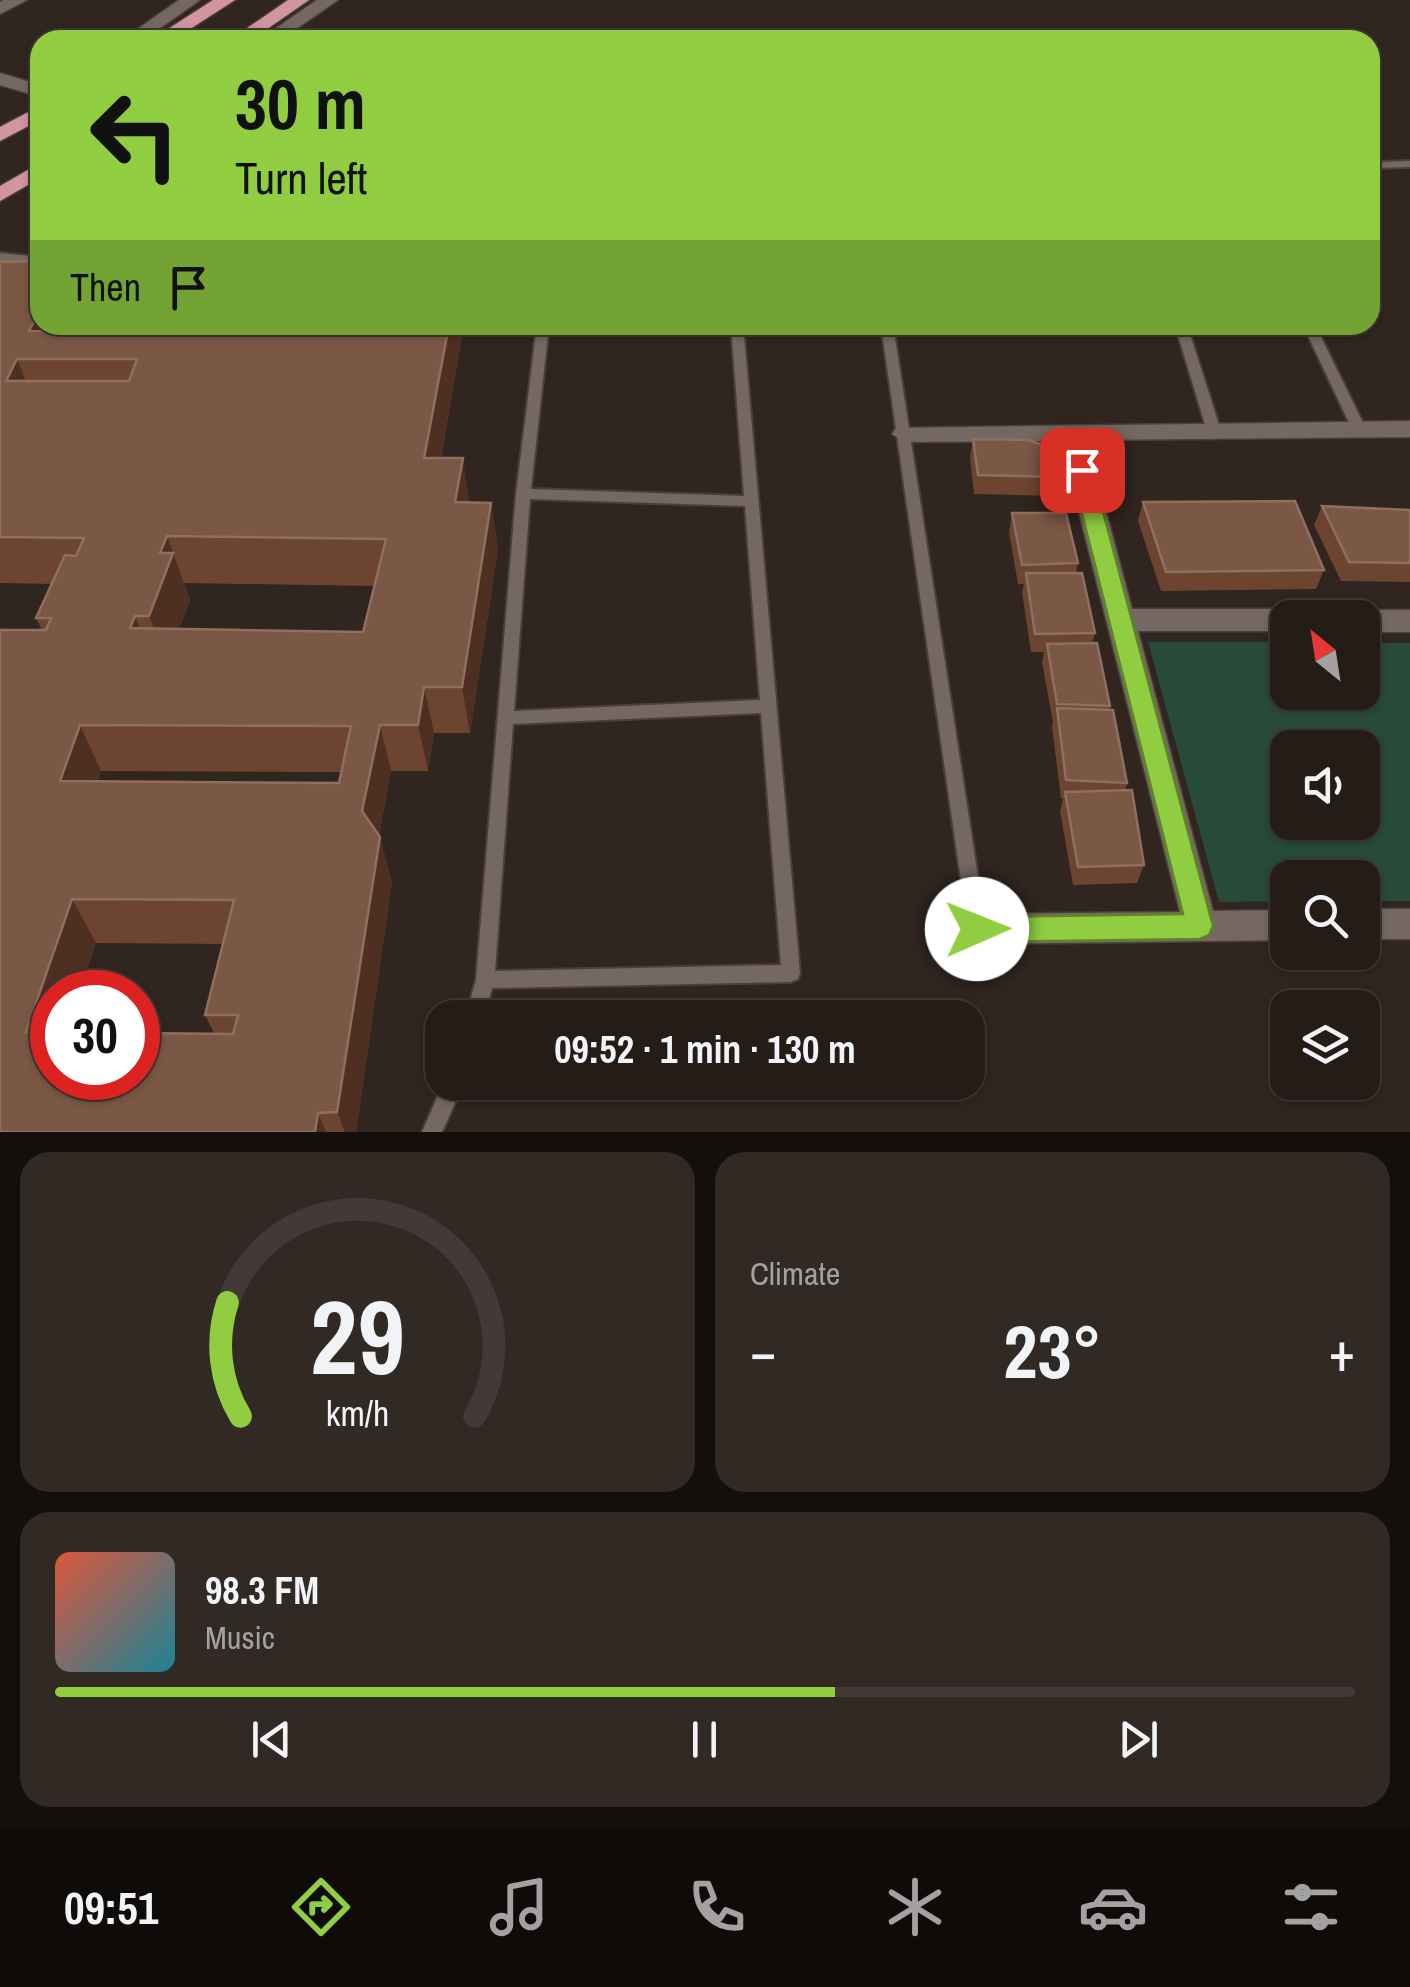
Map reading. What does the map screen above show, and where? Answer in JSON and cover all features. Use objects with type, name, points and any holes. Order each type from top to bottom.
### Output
[{"type":"highway","points":[[176,30],[226,0]]},
{"type":"highway","points":[[254,30],[300,0]]},
{"type":"highway","points":[[0,135],[30,118]]},
{"type":"highway","points":[[0,195],[30,176]]},
{"type":"street","points":[[0,9],[18,0]]},
{"type":"street","points":[[145,30],[191,0]]},
{"type":"street","points":[[283,30],[329,0]]},
{"type":"street","points":[[0,79],[30,88]]},
{"type":"street","points":[[905,434],[1410,429]]},
{"type":"street","points":[[1072,432],[1200,926]]},
{"type":"street","points":[[1120,620],[1270,620]]},
{"type":"street","points":[[1380,620],[1410,621]]},
{"type":"street","points":[[1380,924],[1410,924]]},
{"type":"street","points":[[977,929],[1270,925]]},
{"type":"lane","points":[[1380,165],[1410,164]]},
{"type":"lane","points":[[0,269],[6,259]]},
{"type":"lane","points":[[479,1000],[485,980],[523,494],[542,335]]},
{"type":"lane","points":[[485,980],[791,974],[739,335]]},
{"type":"lane","points":[[889,335],[977,929]]},
{"type":"lane","points":[[1183,335],[1214,431]]},
{"type":"lane","points":[[1314,335],[1359,430]]},
{"type":"lane","points":[[523,494],[751,501]]},
{"type":"lane","points":[[505,718],[768,706]]},
{"type":"lane","points":[[432,1132],[446,1100]]},
{"type":"green space","points":[[1148,642],[1270,642],[1270,710],[1380,710],[1380,643],[1410,643],[1410,901],[1380,901],[1380,860],[1270,860],[1270,901],[1219,902]]},
{"type":"building","points":[[30,261],[30,335],[447,335],[424,458],[463,458],[455,502],[491,503],[462,687],[424,687],[418,725],[380,725],[362,811],[380,837],[337,1112],[318,1113],[315,1132],[0,1132],[0,630],[46,630],[51,618],[36,618],[65,555],[76,556],[84,538],[0,537],[0,262]],"holes":[[[17,359],[137,359],[129,381],[6,381]],[[167,536],[386,539],[363,632],[130,628],[135,616],[149,616],[173,553],[160,553]],[[80,725],[351,726],[339,783],[60,781]]]},
{"type":"building","points":[[973,439],[1028,440],[1043,445],[1056,458],[1059,477],[978,475]]},
{"type":"building","points":[[1295,501],[1324,570],[1166,572],[1143,502]]},
{"type":"building","points":[[1322,506],[1410,510],[1410,563],[1349,562]]},
{"type":"building","points":[[1012,513],[1066,513],[1078,563],[1022,565]]},
{"type":"building","points":[[1026,573],[1082,573],[1095,633],[1035,634]]},
{"type":"building","points":[[1097,643],[1110,706],[1057,704],[1047,644]]},
{"type":"building","points":[[1057,708],[1113,710],[1127,783],[1066,780]]},
{"type":"building","points":[[1132,790],[1144,865],[1078,867],[1065,792]]},
{"type":"route","points":[[977,929],[1200,926],[1082,470]]}]
